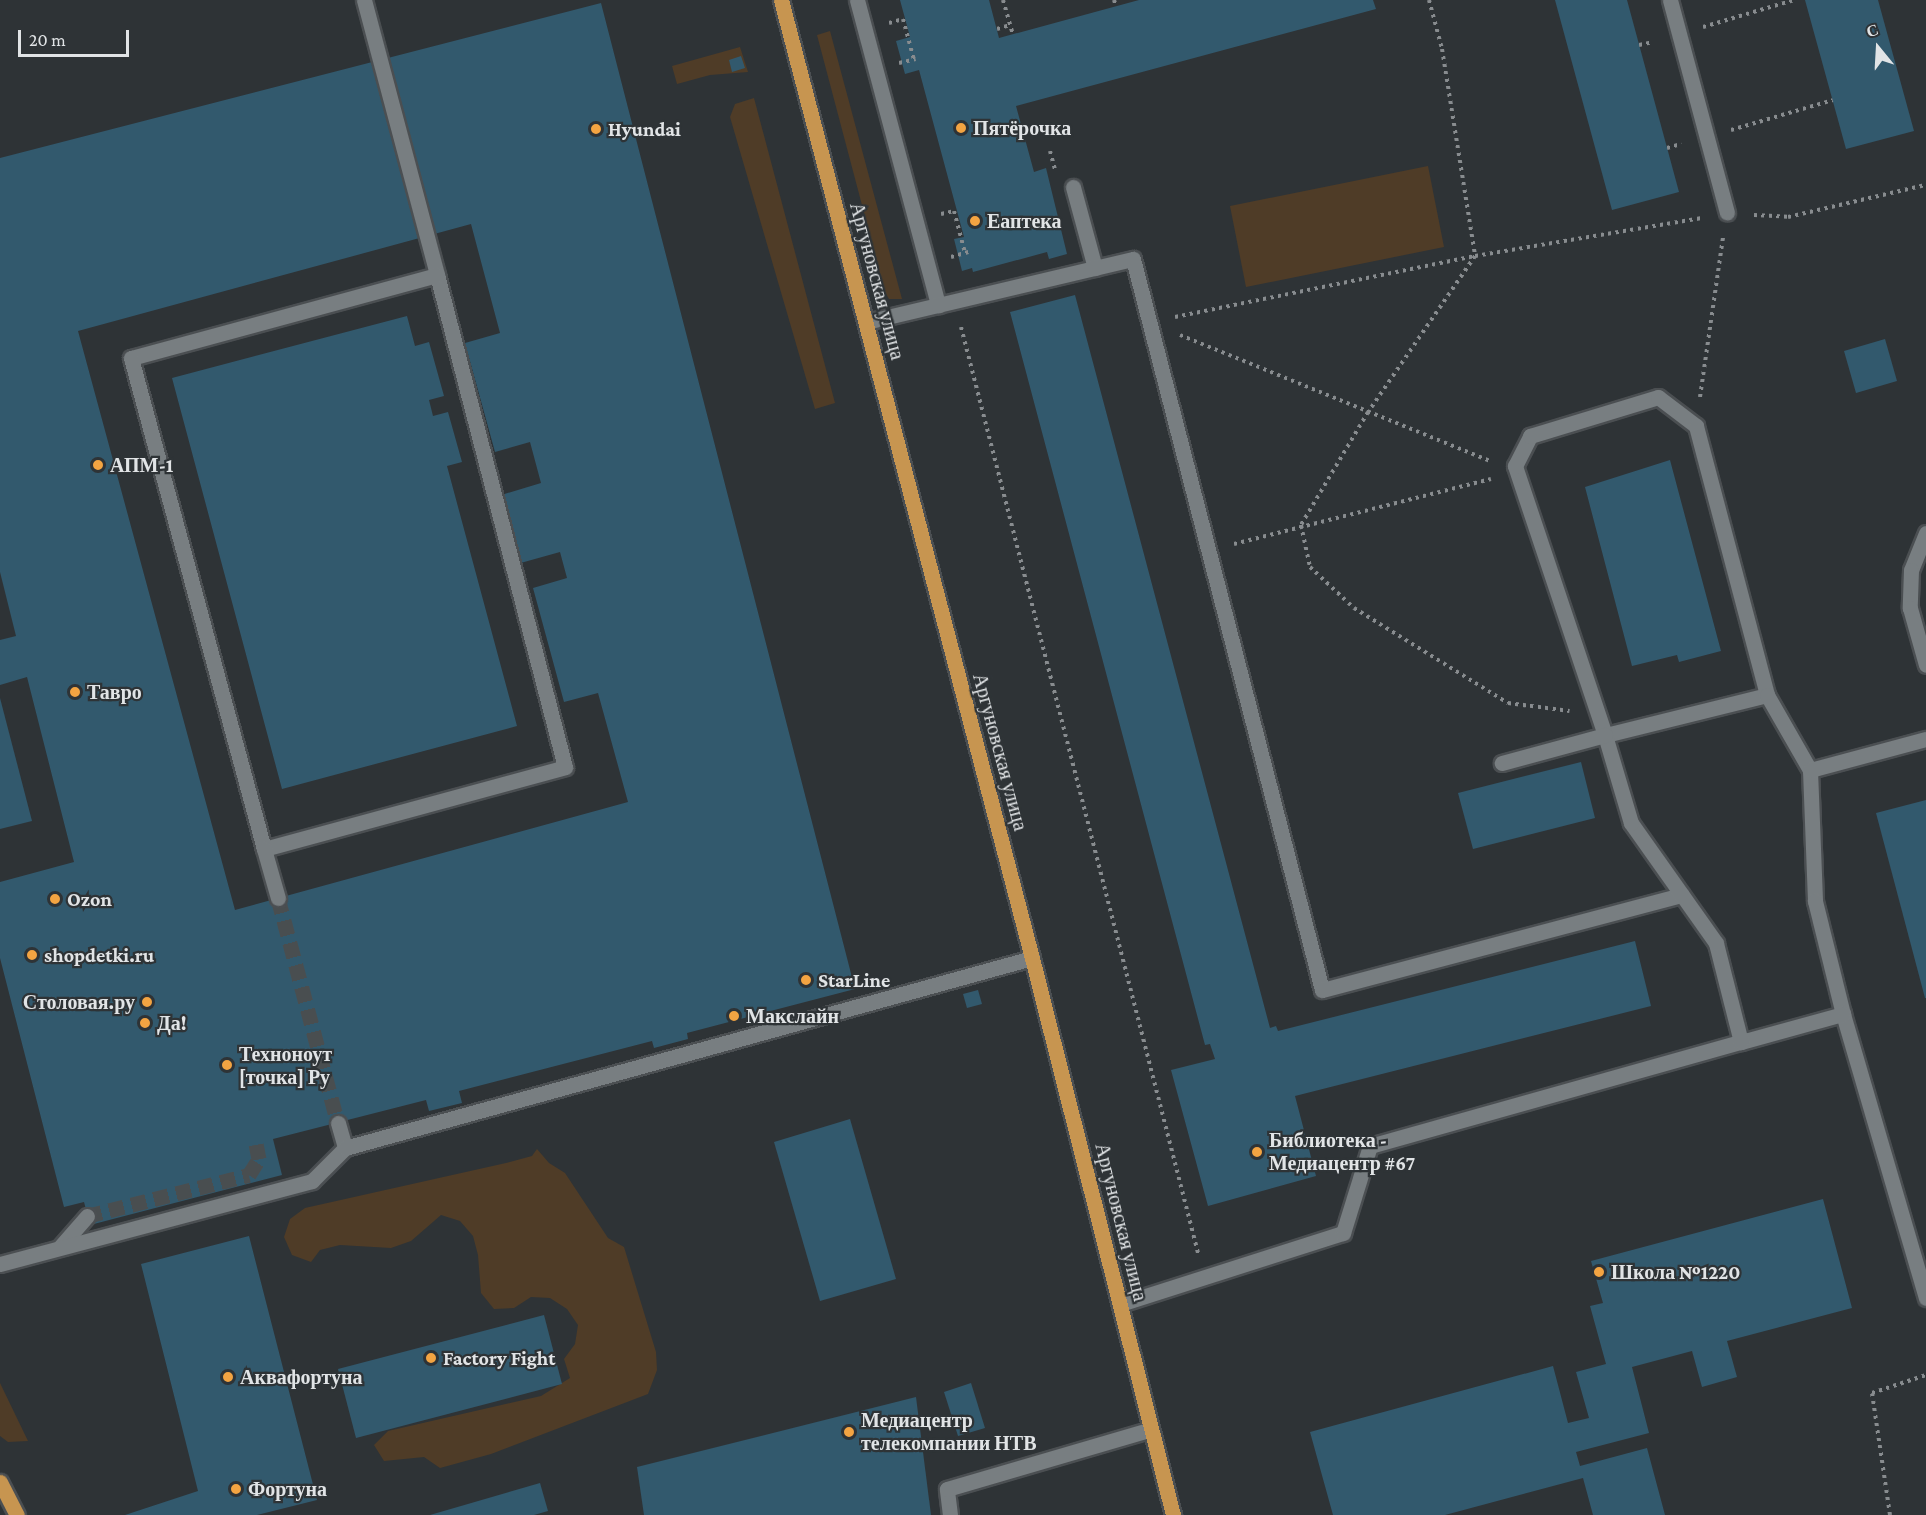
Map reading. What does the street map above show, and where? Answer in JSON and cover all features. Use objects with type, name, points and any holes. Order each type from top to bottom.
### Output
[{"type":"main road","name":"Аргуновская улица","points":[[781,0],[1032,958],[1120,1304],[1149,1430],[1173,1515]]},
{"type":"main road","points":[[0,1482],[17,1515]]},
{"type":"lane","points":[[264,849],[565,767],[364,0]]},
{"type":"lane","points":[[856,0],[938,305]]},
{"type":"lane","points":[[1670,0],[1727,213]]},
{"type":"lane","points":[[1073,187],[1095,268]]},
{"type":"lane","points":[[866,322],[1133,259],[1322,990],[1682,895]]},
{"type":"lane","points":[[278,898],[132,358],[437,275]]},
{"type":"lane","points":[[1741,1042],[1716,943],[1631,822],[1605,735],[1515,466],[1530,436],[1658,397],[1696,426],[1767,695],[1810,770],[1815,901],[1843,1014],[1926,1298]]},
{"type":"lane","points":[[1926,532],[1911,570],[1910,608],[1926,664]]},
{"type":"lane","points":[[1502,763],[1767,695]]},
{"type":"lane","points":[[1810,770],[1926,739]]},
{"type":"lane","points":[[0,1264],[312,1181],[345,1148],[1032,958]]},
{"type":"lane","points":[[1120,1304],[1343,1233],[1370,1146],[1843,1014]]},
{"type":"lane","points":[[338,1123],[345,1148]]},
{"type":"lane","points":[[60,1247],[87,1216]]},
{"type":"lane","points":[[950,1515],[947,1489],[1149,1430]]},
{"type":"path","points":[[1003,0],[1013,34]]},
{"type":"path","points":[[1114,0],[1116,6]]},
{"type":"path","points":[[1429,0],[1442,49],[1475,256],[1368,412],[1300,525],[1310,567],[1354,608],[1508,703],[1597,715]]},
{"type":"path","points":[[1639,45],[1794,0]]},
{"type":"path","points":[[883,16],[888,34]]},
{"type":"path","points":[[885,24],[903,20],[913,60]]},
{"type":"path","points":[[997,29],[1010,25]]},
{"type":"path","points":[[893,54],[899,75]]},
{"type":"path","points":[[1667,148],[1833,100]]},
{"type":"path","points":[[1148,322],[1475,256],[1727,213],[1788,217],[1926,185]]},
{"type":"path","points":[[933,205],[936,216],[954,211],[967,252],[948,258]]},
{"type":"path","points":[[1696,426],[1727,213]]},
{"type":"path","points":[[945,247],[955,302],[1204,1277]]},
{"type":"path","points":[[1148,322],[1518,473]]},
{"type":"path","points":[[1208,552],[1300,525],[1518,473]]},
{"type":"path","points":[[1890,1515],[1872,1393],[1926,1375]]},
{"type":"shaded area","points":[[830,31],[902,299],[889,299],[885,292],[817,35]]},
{"type":"shaded area","points":[[740,47],[748,72],[710,75],[677,84],[672,66]]},
{"type":"shaded area","points":[[754,98],[835,403],[815,409],[730,117],[735,104]]},
{"type":"shaded area","points":[[1428,166],[1444,247],[1246,287],[1230,206]]},
{"type":"shaded area","points":[[537,1149],[549,1163],[565,1173],[608,1238],[624,1247],[656,1352],[657,1370],[648,1394],[491,1454],[440,1468],[424,1457],[384,1461],[374,1445],[388,1431],[541,1396],[570,1378],[564,1359],[575,1344],[578,1325],[567,1309],[550,1298],[531,1297],[514,1308],[494,1309],[481,1293],[478,1255],[473,1236],[460,1221],[441,1215],[411,1241],[391,1248],[340,1245],[320,1250],[311,1262],[292,1255],[284,1237],[290,1219],[305,1208],[506,1163],[532,1156]]},
{"type":"shaded area","points":[[0,1383],[28,1441],[8,1442],[0,1436]]},
{"type":"building","points":[[900,0],[989,0],[999,38],[1139,0],[1373,0],[1376,9],[1016,106],[1034,172],[1046,168],[1067,254],[1049,259],[1047,252],[973,272],[972,268],[962,271],[954,239],[964,237],[919,70],[905,74],[896,41],[910,37]]},
{"type":"building","points":[[1555,0],[1627,0],[1679,192],[1612,210]]},
{"type":"building","points":[[1805,0],[1878,0],[1914,131],[1846,149]]},
{"type":"building","points":[[601,3],[855,989],[687,1033],[688,1039],[654,1048],[652,1041],[459,1091],[462,1103],[429,1111],[426,1100],[273,1139],[282,1175],[90,1225],[84,1202],[64,1207],[0,958],[0,882],[74,862],[27,677],[0,685],[0,640],[16,636],[0,572],[0,158]],"holes":[[[471,224],[500,333],[465,343],[495,452],[530,442],[541,483],[498,496],[517,564],[560,552],[567,578],[533,588],[564,702],[598,693],[628,802],[235,910],[78,331]]]},
{"type":"building","points":[[741,56],[745,68],[732,72],[729,60]]},
{"type":"building","points":[[1075,295],[1270,1028],[1276,1026],[1278,1031],[1635,941],[1651,1006],[1295,1096],[1316,1176],[1208,1206],[1171,1070],[1215,1059],[1210,1044],[1205,1045],[1010,312]]},
{"type":"building","points":[[407,316],[415,346],[429,342],[444,396],[429,400],[433,416],[448,412],[462,462],[447,466],[517,726],[282,789],[172,378]]},
{"type":"building","points":[[1885,339],[1897,381],[1856,393],[1844,351]]},
{"type":"building","points":[[1670,460],[1721,651],[1679,662],[1677,655],[1632,666],[1585,487]]},
{"type":"building","points":[[0,698],[32,821],[0,829]]},
{"type":"building","points":[[1581,762],[1595,818],[1473,849],[1458,793]]},
{"type":"building","points":[[1926,800],[1926,998],[1925,998],[1876,813]]},
{"type":"building","points":[[978,990],[982,1004],[967,1008],[963,994]]},
{"type":"building","points":[[850,1119],[896,1279],[820,1301],[774,1142]]},
{"type":"building","points":[[1823,1199],[1852,1308],[1727,1341],[1737,1377],[1702,1387],[1692,1351],[1632,1367],[1649,1433],[1576,1452],[1580,1466],[1647,1448],[1665,1515],[1593,1515],[1583,1478],[1445,1515],[1333,1515],[1310,1432],[1553,1366],[1568,1423],[1589,1418],[1576,1372],[1606,1364],[1590,1306],[1603,1303],[1591,1261]]},
{"type":"building","name":"Аквафортуна","points":[[249,1236],[317,1500],[257,1515],[125,1515],[198,1491],[141,1264]]},
{"type":"building","points":[[544,1315],[562,1384],[356,1438],[338,1369]]},
{"type":"building","points":[[971,1383],[985,1428],[958,1436],[944,1392]]},
{"type":"building","name":"Медиацентр телекомпании НТВ","points":[[916,1397],[931,1515],[644,1515],[637,1467]]},
{"type":"building","points":[[540,1483],[548,1511],[534,1515],[430,1515]]},
{"type":"tunnel","points":[[278,898],[338,1123]]},
{"type":"tunnel","points":[[87,1216],[249,1175],[259,1159],[256,1144]]},
{"type":"place","name":"Пятёрочка","points":[[961,128]]},
{"type":"place","name":"Hyundai","points":[[596,129]]},
{"type":"place","name":"Еаптека","points":[[975,221]]},
{"type":"place","name":"АПМ-1","points":[[98,465]]},
{"type":"place","name":"Тавро","points":[[75,692]]},
{"type":"place","name":"Ozon","points":[[55,899]]},
{"type":"place","name":"shopdetki.ru","points":[[32,955]]},
{"type":"place","name":"StarLine","points":[[806,980]]},
{"type":"place","name":"Столовая.ру","points":[[147,1002]]},
{"type":"place","name":"Макслайн","points":[[734,1016]]},
{"type":"place","name":"Да!","points":[[145,1023]]},
{"type":"place","name":"Техноноут [точка] Ру","points":[[227,1065]]},
{"type":"place","name":"Библиотека - Медиацентр #67","points":[[1257,1152]]},
{"type":"place","name":"Школа №1220","points":[[1599,1272]]},
{"type":"place","name":"Factory Fight","points":[[431,1358]]},
{"type":"place","name":"Аквафортуна","points":[[228,1377]]},
{"type":"place","name":"Медиацентр телекомпании НТВ","points":[[849,1432]]},
{"type":"place","name":"Фортуна","points":[[236,1489]]}]
